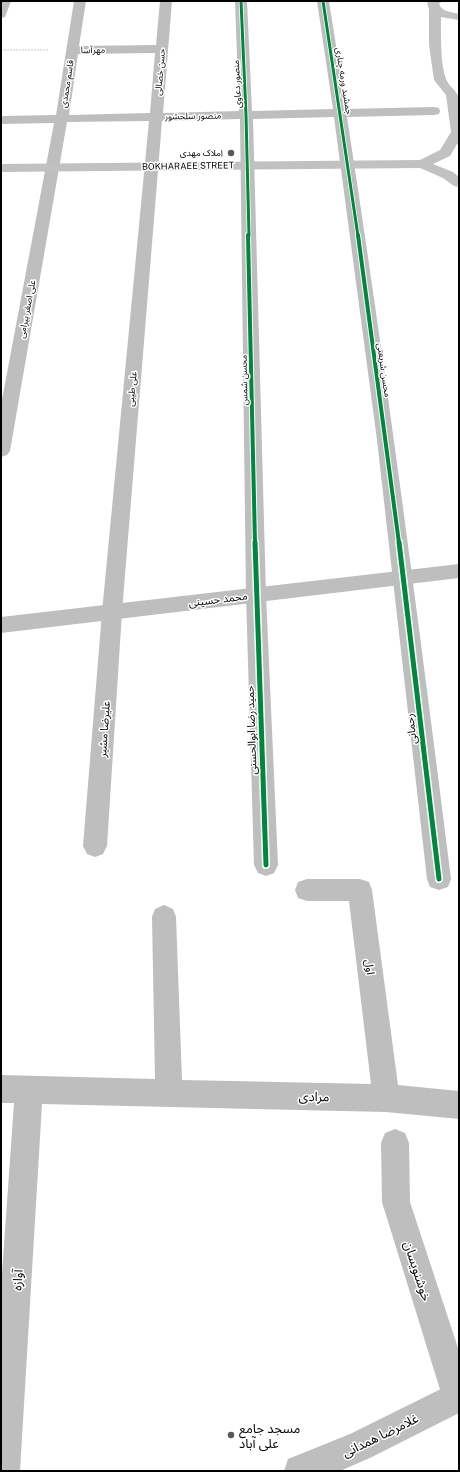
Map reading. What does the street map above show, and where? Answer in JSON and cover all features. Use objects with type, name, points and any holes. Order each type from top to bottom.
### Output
[{"type":"main road","points":[[434,3],[443,14],[459,17]]},
{"type":"main road","points":[[422,164],[445,153],[458,137],[457,92],[440,80],[435,45],[434,3]]},
{"type":"main road","points":[[422,164],[448,175],[459,183]]},
{"type":"main road","name":"BOKHARAEE STREET","points":[[1,168],[422,164]]},
{"type":"street","points":[[1,15],[5,1]]},
{"type":"street","name":"قاسم محمدی","points":[[54,167],[80,1]]},
{"type":"street","name":"حسن خصالی","points":[[151,166],[166,1]]},
{"type":"street","name":"منصور دعاوی","points":[[242,1],[248,165]]},
{"type":"street","name":"جمشید ورمه چناری","points":[[324,1],[348,164]]},
{"type":"street","name":"مهرآسا","points":[[72,50],[162,49]]},
{"type":"street","name":"منصور سلحشور","points":[[1,120],[434,111]]},
{"type":"street","name":"محسن شریعتی","points":[[348,164],[404,578]]},
{"type":"street","name":"محسن شمس","points":[[248,165],[256,595]]},
{"type":"street","name":"علی طیبی","points":[[112,612],[151,166]]},
{"type":"street","name":"علی اصغر بیرامی","points":[[1,451],[54,167]]},
{"type":"street","name":"محمد حسینی","points":[[1,625],[459,571]]},
{"type":"street","name":"رحمانی","points":[[404,578],[439,879]]},
{"type":"street","name":"حمید رضا ابوالحسنی","points":[[256,595],[266,865]]},
{"type":"street","name":"علیرضا مشیر","points":[[95,846],[112,612]]},
{"type":"street","name":"اول","points":[[307,890],[360,890],[386,1098]]},
{"type":"street","points":[[164,917],[169,1093]]},
{"type":"street","name":"مرادی","points":[[15,1090],[386,1098],[459,1105]]},
{"type":"street","name":"آوازه","points":[[4,1471],[15,1090]]},
{"type":"street","name":"خوشنویسان","points":[[395,1143],[396,1202],[458,1396]]},
{"type":"street","name":"غلامرضا همدانی","points":[[300,1471],[361,1446],[458,1396]]},
{"type":"cycle path","points":[[241,1],[246,115],[256,595],[266,865]]},
{"type":"cycle path","points":[[323,1],[356,220],[386,440],[439,879]]},
{"type":"place","name":"املاک مهدی","points":[[231,153]]},
{"type":"place","name":"مسجد جامع علی آباد","points":[[231,1435]]}]
